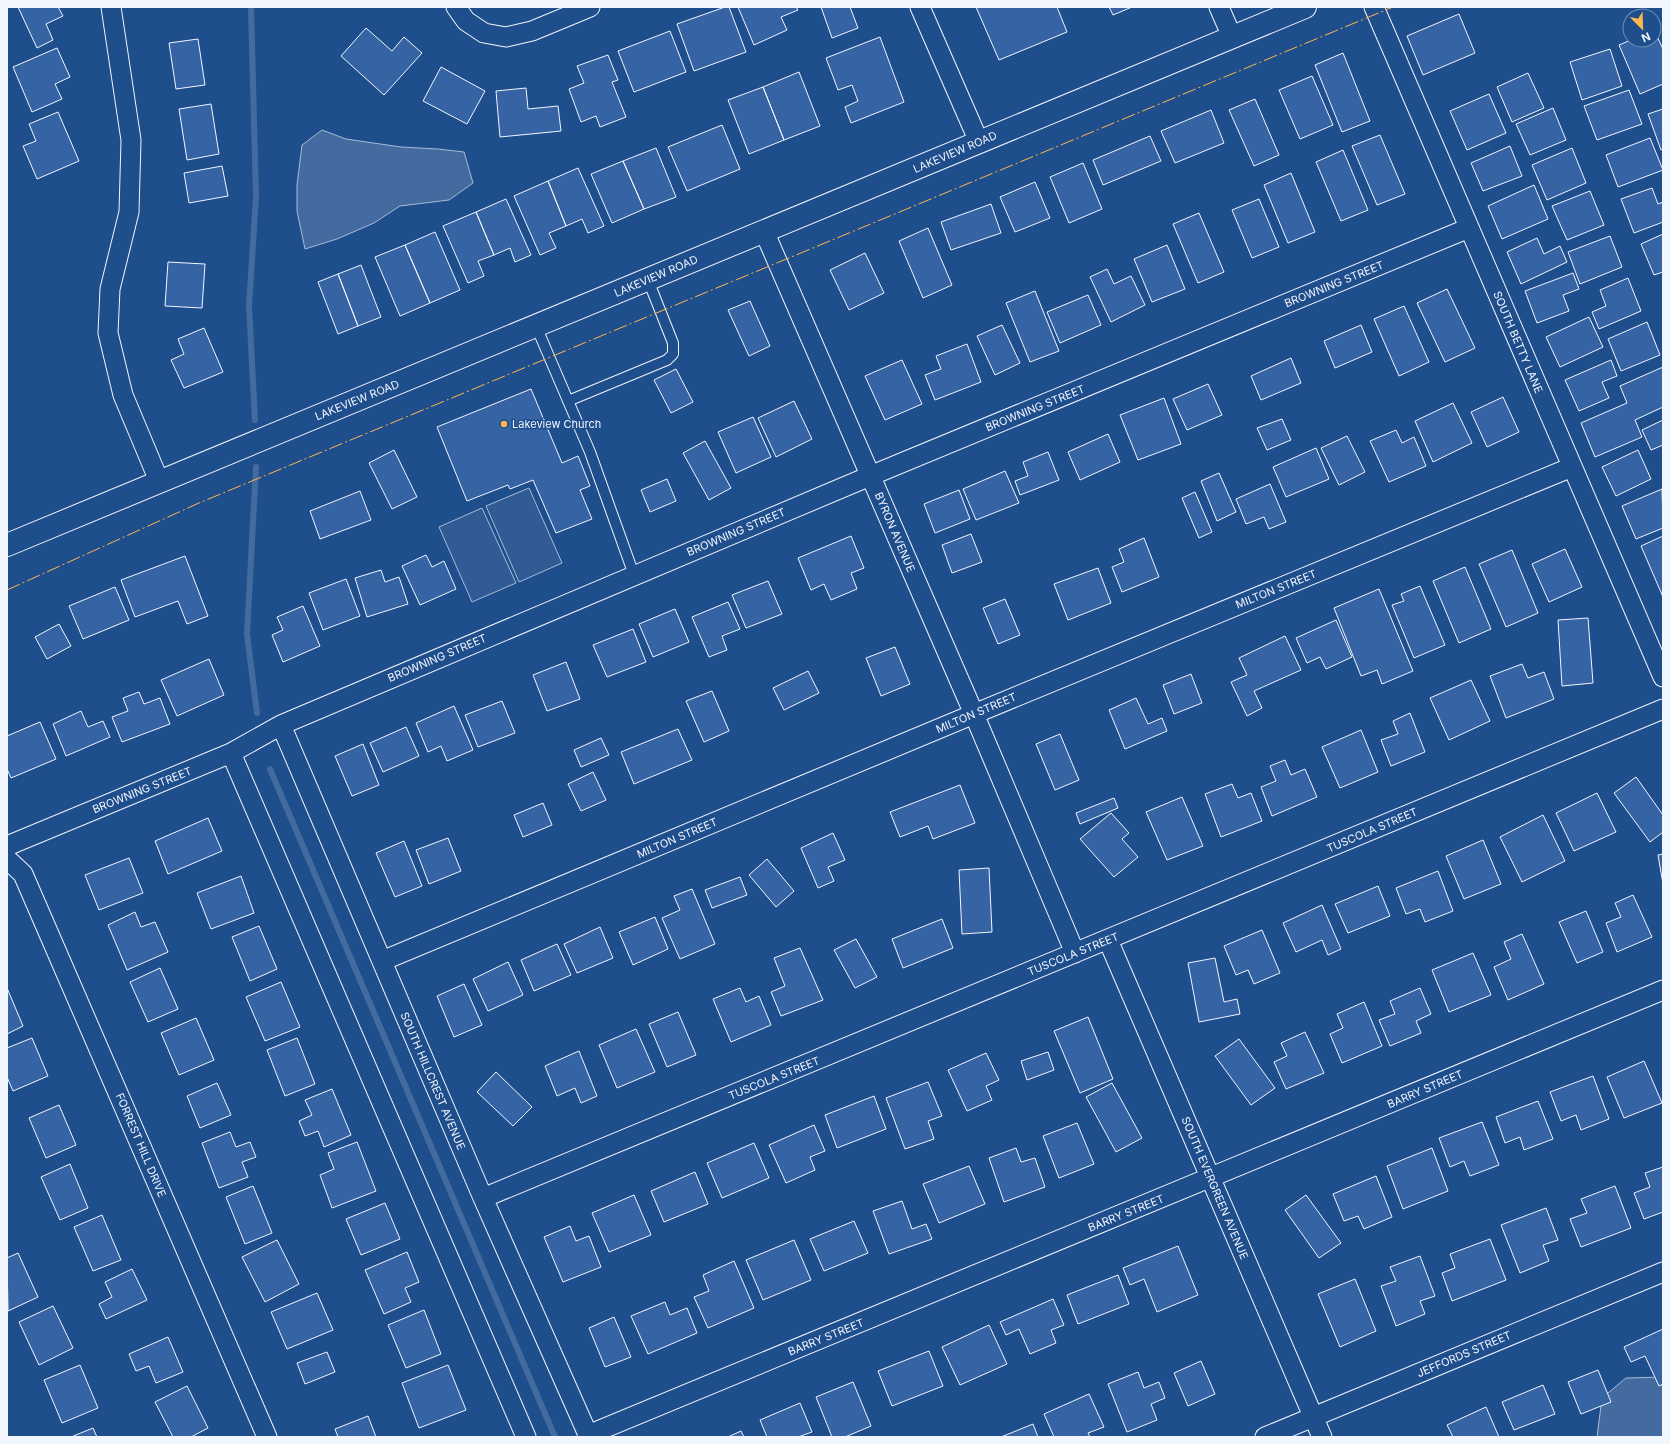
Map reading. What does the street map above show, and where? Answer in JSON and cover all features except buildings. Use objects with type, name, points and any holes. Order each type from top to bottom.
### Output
[{"type":"street","points":[[111,7],[131,140],[129,212],[110,289],[108,333],[123,394],[159,481]]},
{"type":"street","points":[[456,7],[466,21],[484,33],[506,38],[532,31],[590,7]]},
{"type":"street","points":[[920,7],[980,142]]},
{"type":"street","points":[[1219,7],[1232,37]]},
{"type":"street","name":"LAKEVIEW ROAD","points":[[7,545],[1305,7]]},
{"type":"street","name":"SOUTH BETTY LANE","points":[[1374,7],[1663,677]]},
{"type":"street","name":"BROWNING STREET","points":[[7,846],[232,753],[281,725],[634,575],[1469,228]]},
{"type":"street","name":"BYRON AVENUE","points":[[764,232],[974,714],[1075,953]]},
{"type":"street","name":"MILTON STREET","points":[[382,962],[974,714],[1572,467]]},
{"type":"street","name":"TUSCOLA STREET","points":[[483,1198],[1663,709]]},
{"type":"street","name":"SOUTH HILLCREST AVENUE","points":[[281,725],[483,1198],[589,1436]]},
{"type":"street","points":[[232,753],[526,1437]]},
{"type":"street","name":"FORREST HILL DRIVE","points":[[7,859],[23,874],[266,1437]]},
{"type":"street","name":"SOUTH EVERGREEN AVENUE","points":[[1108,940],[1322,1437]]},
{"type":"street","name":"BARRY STREET","points":[[589,1436],[1663,990]]},
{"type":"street","name":"JEFFORDS STREET","points":[[1265,1437],[1663,1272]]},
{"type":"lane","points":[[568,401],[667,360],[673,354],[673,343],[648,280]]},
{"type":"lane","points":[[536,326],[590,452],[634,575]]},
{"type":"shaded area","points":[[322,130],[346,139],[401,147],[464,152],[473,183],[449,200],[400,206],[374,223],[337,239],[305,249],[297,211],[297,185],[302,145]]},
{"type":"shaded area","points":[[529,488],[562,563],[519,582],[486,506]]},
{"type":"shaded area","points":[[482,508],[516,583],[472,602],[439,527]]},
{"type":"shaded area","points":[[1663,1377],[1663,1437],[1597,1437],[1602,1398],[1626,1378]]},
{"type":"waterway","points":[[251,7],[256,197],[249,306],[255,420]]},
{"type":"waterway","points":[[256,467],[247,634],[257,713]]},
{"type":"waterway","points":[[270,769],[555,1437]]},
{"type":"power","points":[[7,590],[199,503],[1393,7]]},
{"type":"place","name":"Lakeview Church","points":[[504,424]]}]
